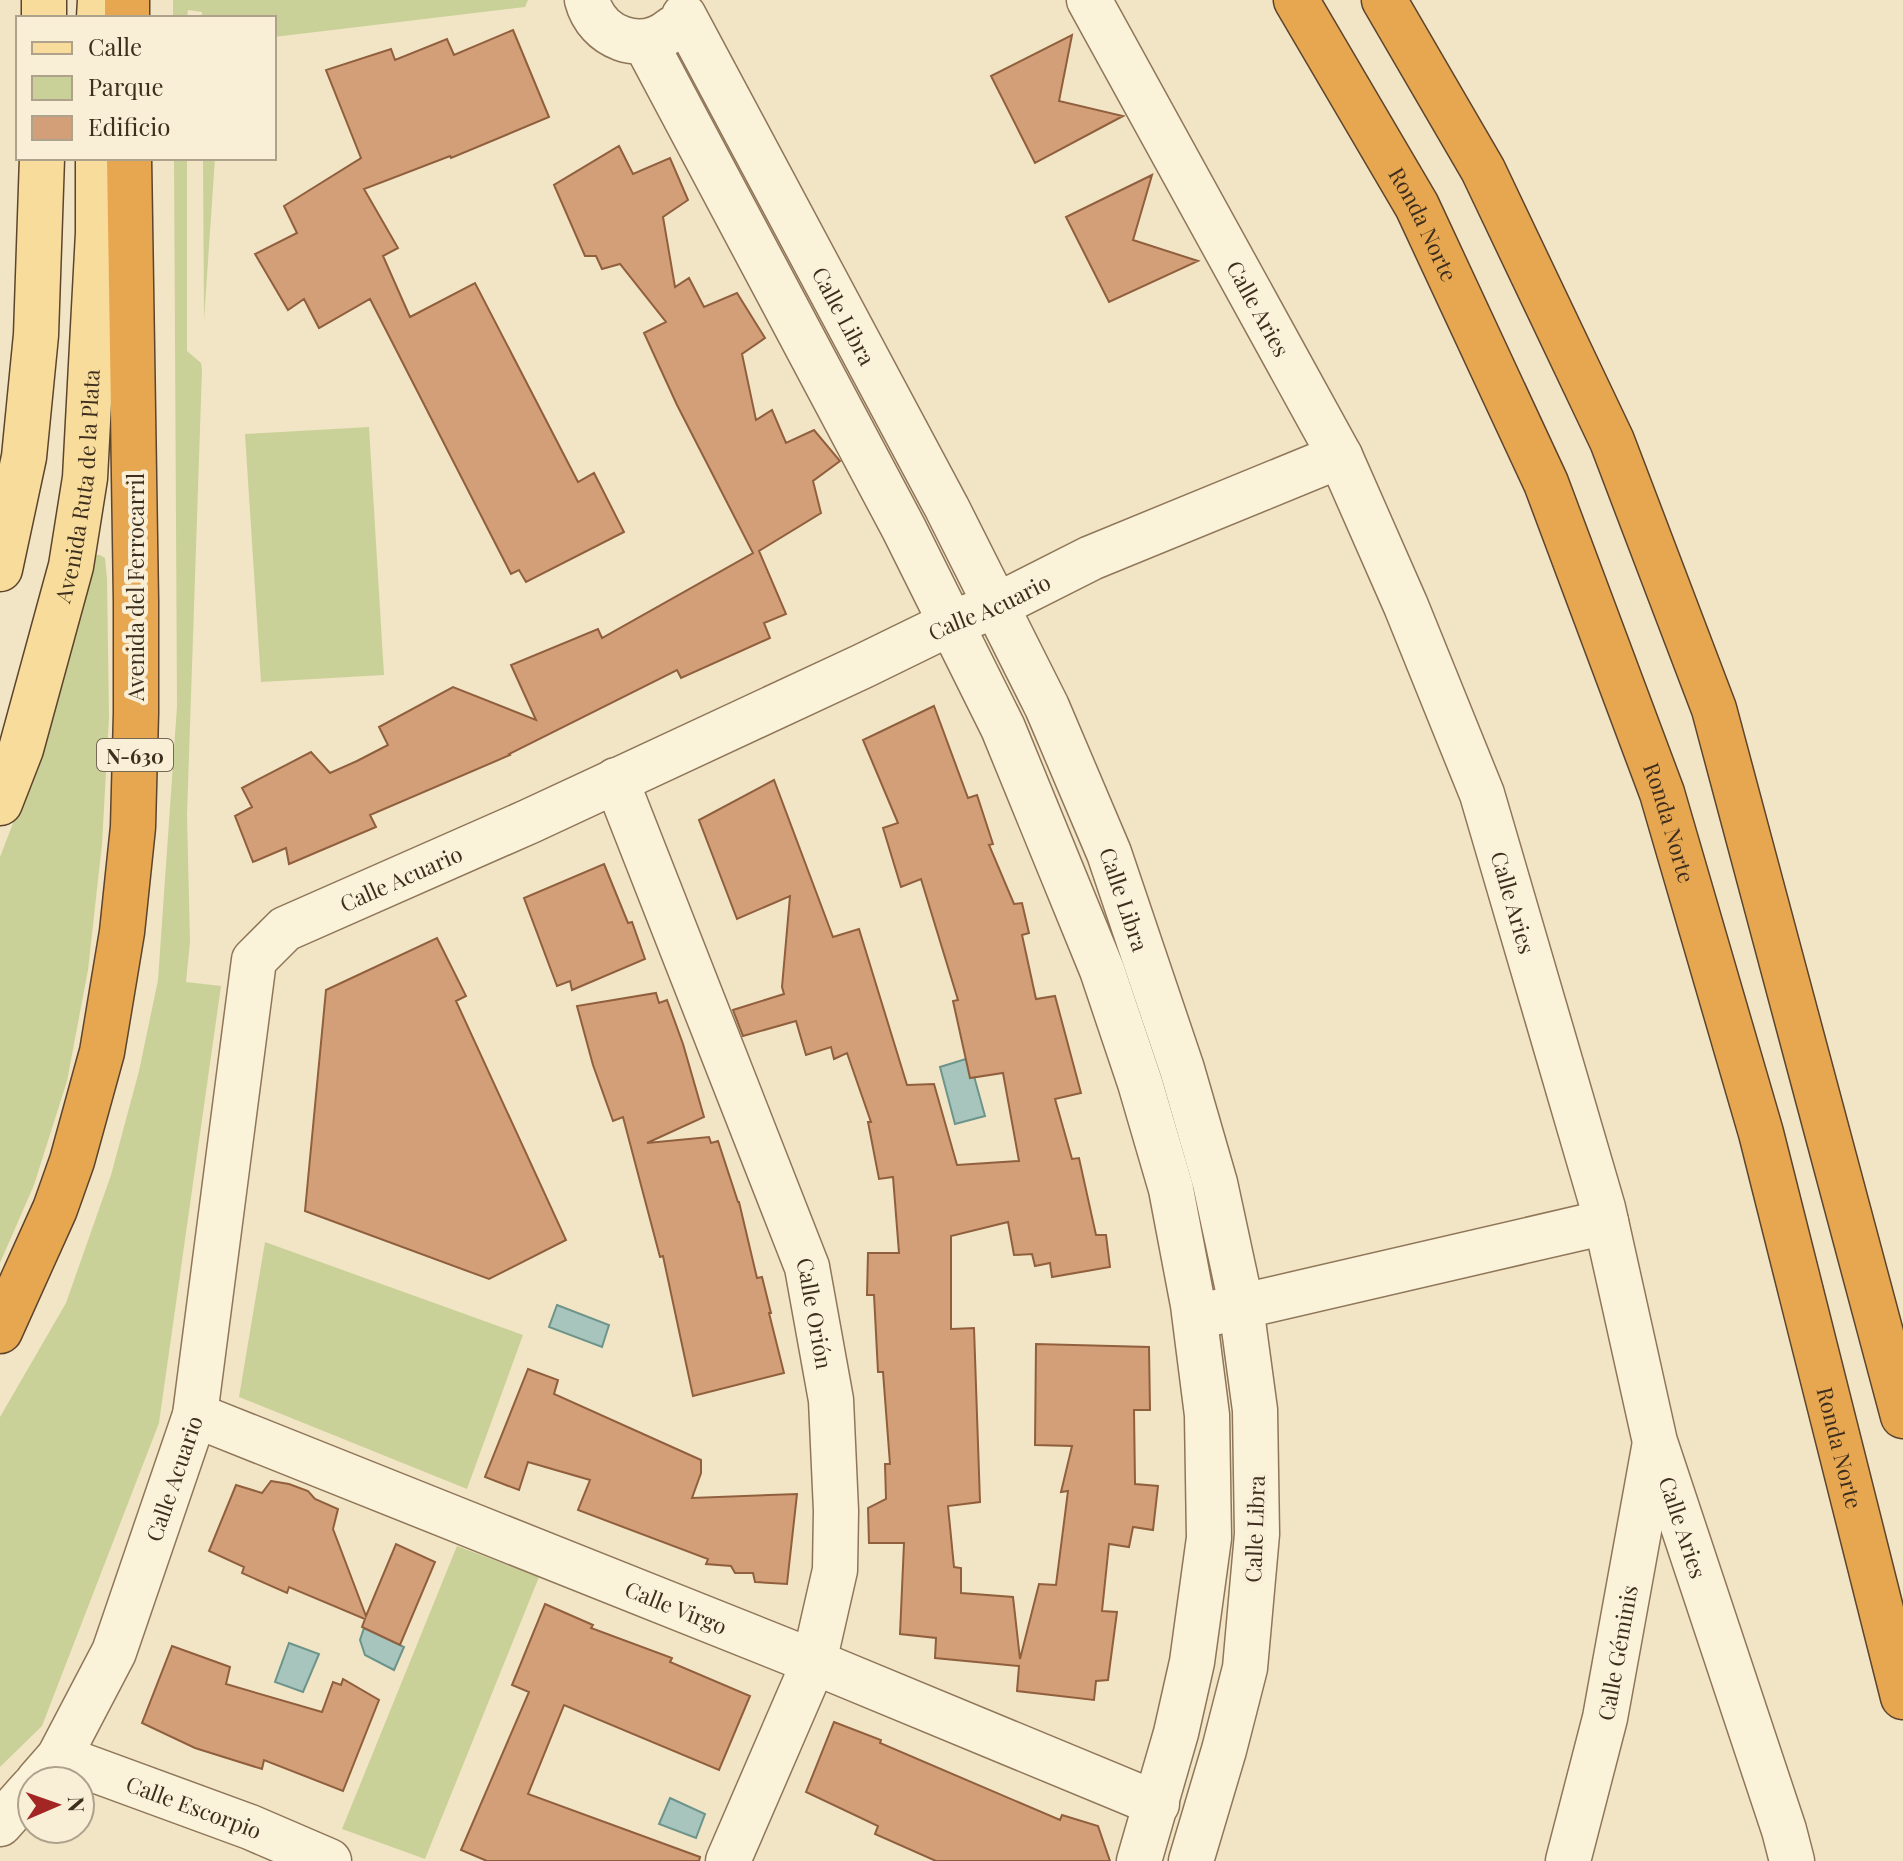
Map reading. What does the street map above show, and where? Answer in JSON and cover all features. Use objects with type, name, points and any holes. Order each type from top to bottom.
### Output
[{"type":"highway","name":"Ronda Norte","points":[[1296,0],[1417,206],[1539,469],[1662,793],[1761,1133],[1903,1697]]},
{"type":"highway","points":[[1384,0],[1483,170],[1612,441],[1714,709],[1903,1416]]},
{"type":"highway","name":"Avenida del Ferrocarril","points":[[0,1331],[55,1209],[72,1161],[102,1052],[122,932],[133,827],[136,713],[129,160]]},
{"type":"main road","points":[[0,569],[26,442],[36,335],[42,160]]},
{"type":"main road","name":"Avenida Ruta de la Plata","points":[[0,803],[21,749],[67,581],[83,492],[98,233],[98,160]]},
{"type":"street","points":[[587,0],[603,29],[630,42],[645,42],[667,33],[686,8]]},
{"type":"street","name":"Calle Aries","points":[[1089,0],[1340,456],[1406,606],[1482,794],[1606,1222],[1655,1442],[1792,1861]]},
{"type":"street","name":"Calle Libra","points":[[686,8],[1047,707],[1109,853],[1182,1069],[1215,1183],[1241,1307],[1255,1410],[1257,1534],[1245,1668],[1191,1861]]},
{"type":"street","name":"Calle Libra","points":[[645,42],[904,529],[1003,728],[1102,970],[1171,1189],[1195,1316],[1207,1415],[1209,1538],[1192,1662],[1176,1733],[1139,1861]]},
{"type":"street","name":"Calle Acuario","points":[[49,1765],[114,1652],[195,1415],[254,960],[285,929],[530,821],[951,623],[996,606],[1091,558],[1340,456]]},
{"type":"street","name":"Calle Orión","points":[[616,780],[807,1267],[831,1400],[835,1570],[814,1662],[728,1861]]},
{"type":"street","points":[[1195,1316],[1606,1222]]},
{"type":"street","name":"Calle Virgo","points":[[195,1415],[814,1662],[1157,1804]]},
{"type":"street","name":"Calle Géminis","points":[[1568,1861],[1605,1718],[1655,1442]]},
{"type":"street","name":"Calle Escorpio","points":[[96,1793],[243,1844],[329,1861]]},
{"type":"street","name":"Calle Acuario","points":[[0,1824],[16,1806]]},
{"type":"green space","points":[[173,0],[528,0],[525,7],[276,37],[276,16],[202,16],[202,12],[188,10],[187,16],[173,16]]},
{"type":"green space","points":[[174,160],[187,160],[187,351],[201,363],[202,370],[187,815],[190,942],[186,982],[221,986],[159,1423],[42,1726],[0,1767],[0,1417],[66,1303],[111,1175],[139,1071],[158,980],[177,706]]},
{"type":"green space","points":[[203,160],[215,160],[204,320]]},
{"type":"green space","points":[[369,427],[384,675],[261,682],[245,434]]},
{"type":"green space","points":[[94,555],[105,558],[107,579],[109,718],[102,844],[88,970],[67,1081],[34,1185],[0,1263],[0,857],[46,737]]},
{"type":"green space","points":[[265,1242],[523,1335],[467,1489],[239,1397]]},
{"type":"green space","points":[[457,1546],[539,1577],[425,1859],[342,1829]]},
{"type":"water","points":[[969,1058],[985,1116],[955,1124],[940,1067]]},
{"type":"water","points":[[557,1305],[609,1325],[602,1347],[549,1327]]},
{"type":"water","points":[[364,1628],[404,1647],[394,1670],[365,1655],[360,1640]]},
{"type":"water","points":[[289,1643],[319,1654],[303,1692],[275,1682]]},
{"type":"water","points":[[670,1798],[705,1814],[696,1838],[659,1824]]},
{"type":"building","points":[[513,30],[549,117],[451,158],[364,189],[398,248],[383,256],[410,317],[475,283],[578,482],[594,473],[624,532],[526,582],[519,570],[511,574],[370,299],[319,328],[304,299],[288,310],[255,254],[297,233],[284,206],[361,158],[326,70],[391,49],[395,60],[447,39],[454,55]]},
{"type":"building","points":[[1072,35],[1059,101],[1123,116],[1035,163],[991,76]]},
{"type":"building","points":[[619,146],[633,174],[670,158],[688,200],[663,217],[675,287],[689,278],[704,307],[737,293],[765,338],[742,354],[756,420],[772,410],[786,443],[814,430],[840,461],[813,481],[821,513],[759,551],[786,614],[764,623],[770,638],[681,678],[677,670],[510,755],[370,815],[376,827],[289,864],[286,848],[253,862],[235,816],[252,807],[242,788],[311,752],[330,773],[357,761],[388,745],[379,727],[453,687],[536,720],[511,665],[598,629],[602,638],[753,553],[644,333],[666,322],[620,264],[602,269],[596,256],[585,256],[554,185]]},
{"type":"building","points":[[1152,175],[1133,240],[1198,261],[1109,302],[1066,217]]},
{"type":"building","points":[[934,706],[968,798],[977,795],[993,844],[989,845],[1014,904],[1022,903],[1029,933],[1022,935],[1036,999],[1055,996],[1081,1093],[1055,1099],[1072,1159],[1079,1158],[1096,1235],[1106,1235],[1110,1267],[1052,1277],[1050,1263],[1035,1266],[1032,1254],[1014,1255],[1008,1222],[951,1236],[951,1329],[974,1328],[980,1502],[948,1506],[954,1567],[961,1568],[961,1593],[1013,1597],[1020,1659],[1039,1584],[1056,1585],[1068,1491],[1061,1492],[1072,1446],[1035,1445],[1036,1344],[1149,1347],[1150,1410],[1134,1410],[1135,1484],[1158,1486],[1153,1530],[1133,1527],[1129,1547],[1109,1544],[1102,1611],[1117,1612],[1108,1680],[1096,1681],[1094,1700],[1017,1691],[1019,1666],[935,1658],[936,1638],[900,1634],[904,1543],[869,1543],[868,1508],[886,1499],[885,1464],[890,1464],[883,1372],[878,1372],[874,1295],[867,1295],[868,1253],[899,1253],[893,1177],[879,1179],[868,1122],[871,1122],[847,1053],[834,1059],[831,1047],[806,1055],[796,1021],[743,1036],[733,1010],[784,994],[782,987],[790,896],[737,919],[699,820],[774,780],[833,937],[859,929],[907,1085],[934,1084],[957,1165],[1019,1161],[1003,1073],[970,1078],[953,1001],[958,1000],[921,879],[901,887],[883,828],[898,823],[863,740]]},
{"type":"building","points":[[604,864],[628,923],[632,922],[645,959],[572,990],[570,981],[557,986],[524,898]]},
{"type":"building","points":[[437,938],[466,996],[456,1001],[566,1240],[489,1279],[305,1211],[326,990]]},
{"type":"building","points":[[656,993],[659,1003],[667,1000],[704,1117],[647,1143],[709,1137],[711,1143],[718,1141],[739,1202],[757,1278],[762,1277],[784,1373],[693,1396],[663,1256],[660,1257],[623,1117],[613,1121],[577,1006]]},
{"type":"building","points":[[528,1369],[558,1380],[554,1394],[701,1460],[701,1473],[692,1498],[797,1494],[787,1584],[755,1582],[753,1573],[735,1573],[731,1566],[706,1564],[708,1559],[578,1510],[590,1480],[528,1462],[519,1490],[485,1477]]},
{"type":"building","points":[[271,1481],[308,1491],[315,1499],[338,1509],[333,1529],[366,1616],[396,1544],[435,1562],[400,1645],[362,1627],[365,1619],[289,1587],[287,1593],[242,1573],[244,1567],[209,1551],[236,1485],[262,1493]]},
{"type":"building","points":[[545,1604],[593,1625],[591,1628],[672,1658],[670,1662],[750,1696],[719,1770],[564,1705],[528,1794],[700,1857],[699,1861],[487,1861],[461,1850],[529,1692],[512,1685]]},
{"type":"building","points":[[172,1646],[230,1667],[226,1684],[322,1712],[333,1682],[341,1685],[343,1679],[379,1700],[343,1791],[264,1760],[262,1769],[195,1748],[142,1723]]},
{"type":"building","points":[[834,1722],[1060,1820],[1062,1815],[1098,1826],[1110,1861],[936,1861],[875,1834],[878,1826],[806,1792]]}]
